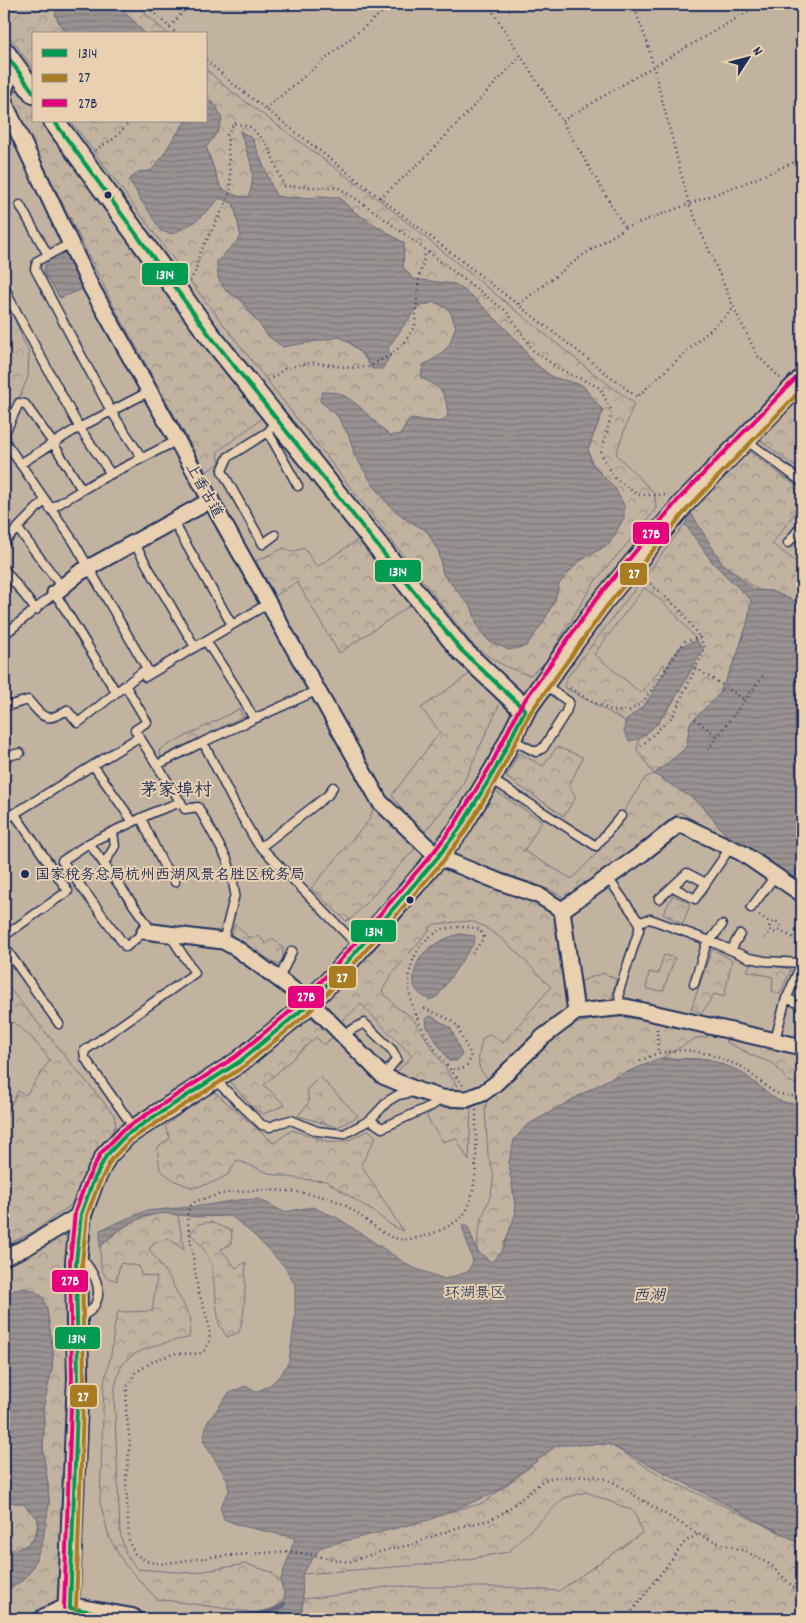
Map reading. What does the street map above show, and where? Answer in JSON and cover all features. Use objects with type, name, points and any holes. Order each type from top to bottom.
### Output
[{"type":"street","points":[[6,74],[32,92]]},
{"type":"street","name":"上香古道","points":[[4,102],[91,287],[380,802],[438,857]]},
{"type":"street","points":[[55,122],[208,333],[255,392],[273,426],[460,649],[525,710]]},
{"type":"street","points":[[69,1614],[78,1378],[77,1251],[81,1214],[92,1184],[106,1156],[126,1135],[239,1062],[310,1002],[360,947],[438,857],[460,828],[490,778],[525,710],[602,602],[683,504],[797,385]]},
{"type":"street","points":[[59,590],[88,568],[211,500]]},
{"type":"street","points":[[562,910],[643,853],[678,825],[742,853],[802,894]]},
{"type":"street","points":[[438,857],[538,895],[562,910]]},
{"type":"street","points":[[562,910],[576,1012]]},
{"type":"street","points":[[146,932],[223,941],[236,948],[310,1002],[383,1076],[442,1098],[472,1097],[495,1084],[544,1037],[576,1012],[626,1007],[802,1047]]},
{"type":"street","points":[[4,1257],[27,1246],[81,1214]]},
{"type":"street","points":[[45,1619],[69,1614],[132,1619]]},
{"type":"lane","points":[[20,205],[48,255]]},
{"type":"lane","points":[[71,243],[37,261],[35,269],[111,411],[142,458]]},
{"type":"lane","points":[[4,284],[9,298],[80,427],[111,474]]},
{"type":"lane","points":[[20,464],[80,427],[150,391]]},
{"type":"lane","points":[[4,435],[19,403],[25,404],[54,443],[82,490]]},
{"type":"lane","points":[[275,535],[263,544],[222,471],[228,457],[273,426],[298,486]]},
{"type":"lane","points":[[744,439],[802,482]]},
{"type":"lane","points":[[4,440],[74,542],[150,674]]},
{"type":"lane","points":[[50,509],[111,474],[178,440]]},
{"type":"lane","points":[[4,542],[45,500]]},
{"type":"lane","points":[[173,521],[232,625]]},
{"type":"lane","points":[[788,543],[802,525]]},
{"type":"lane","points":[[18,529],[59,590],[116,692]]},
{"type":"lane","points":[[134,543],[195,647]]},
{"type":"lane","points":[[4,569],[36,610]]},
{"type":"lane","points":[[4,634],[59,590]]},
{"type":"lane","points":[[4,707],[28,700],[47,718],[55,718],[67,710],[78,723],[142,672],[145,677],[269,603]]},
{"type":"lane","points":[[206,641],[254,719]]},
{"type":"lane","points":[[510,739],[536,752],[543,748],[566,712],[569,702],[543,684]]},
{"type":"lane","points":[[125,685],[147,722],[134,730],[185,809],[198,807],[227,859],[235,894],[223,941]]},
{"type":"lane","points":[[157,765],[318,690]]},
{"type":"lane","points":[[4,820],[140,737]]},
{"type":"lane","points":[[203,742],[236,807],[257,843],[360,947]]},
{"type":"lane","points":[[4,757],[20,752]]},
{"type":"lane","points":[[93,765],[137,820],[175,882]]},
{"type":"lane","points":[[490,778],[596,846],[621,816]]},
{"type":"lane","points":[[261,847],[328,796],[333,788]]},
{"type":"lane","points":[[89,843],[147,924],[146,932],[126,947],[62,861],[89,843],[181,802]]},
{"type":"lane","points":[[4,936],[68,891],[14,813]]},
{"type":"lane","points":[[104,864],[115,846],[113,832]]},
{"type":"lane","points":[[673,887],[695,899],[730,848]]},
{"type":"lane","points":[[659,899],[687,872],[706,883]]},
{"type":"lane","points":[[751,908],[775,876]]},
{"type":"lane","points":[[608,878],[640,922],[619,991],[620,1008]]},
{"type":"lane","points":[[640,922],[650,919],[710,941],[749,958],[802,963],[786,998],[777,1026],[775,1040]]},
{"type":"lane","points":[[694,984],[706,945],[722,925]]},
{"type":"lane","points":[[135,1129],[85,1058],[84,1051],[195,973],[169,934]]},
{"type":"lane","points":[[731,950],[740,934]]},
{"type":"lane","points":[[4,946],[60,1024]]},
{"type":"lane","points":[[278,979],[292,951]]},
{"type":"lane","points":[[786,998],[802,1005]]},
{"type":"lane","points":[[342,1035],[364,1023],[392,1050],[397,1059],[383,1076]]},
{"type":"lane","points":[[214,1079],[262,1125],[270,1127],[290,1120],[317,1131],[344,1134],[370,1120],[388,1101],[398,1095],[419,1091]]},
{"type":"lane","points":[[370,1120],[382,1128],[433,1105],[442,1098]]},
{"type":"path","points":[[144,4],[175,32]]},
{"type":"path","points":[[170,27],[190,4]]},
{"type":"path","points":[[265,109],[392,4]]},
{"type":"path","points":[[488,4],[562,121],[625,228]]},
{"type":"path","points":[[633,4],[648,42],[689,204],[734,308],[757,355],[797,385]]},
{"type":"path","points":[[562,121],[746,13],[758,4]]},
{"type":"path","points":[[380,198],[422,161],[521,56]]},
{"type":"path","points":[[208,62],[265,109],[637,397],[734,308]]},
{"type":"path","points":[[82,159],[115,138],[129,122]]},
{"type":"path","points":[[182,296],[194,272],[200,253],[226,203],[231,188],[227,136],[234,123],[250,127],[267,143],[284,186],[339,188],[374,211],[507,312],[533,350],[558,368],[600,388],[612,412],[601,454],[615,478],[638,495],[676,495],[683,504]]},
{"type":"path","points":[[518,304],[583,255],[625,228],[802,158]]},
{"type":"path","points":[[255,392],[284,369],[310,362],[351,368],[368,367],[392,354],[405,342],[415,325],[419,277],[426,251]]},
{"type":"path","points":[[637,572],[680,610],[705,648],[673,716],[640,747]]},
{"type":"path","points":[[567,686],[589,700],[613,711],[629,711],[643,702],[684,641],[700,638]]},
{"type":"path","points":[[696,668],[745,700]]},
{"type":"path","points":[[708,749],[763,676]]},
{"type":"path","points":[[695,718],[717,736]]},
{"type":"path","points":[[751,908],[755,913],[771,923],[778,922],[780,930]]},
{"type":"path","points":[[771,923],[769,928],[771,931]]},
{"type":"path","points":[[471,955],[484,938],[481,931],[475,928],[446,928],[423,942],[411,969],[408,982],[416,1015],[436,1050],[467,1093],[472,1097],[477,1154],[475,1184],[468,1210],[457,1222],[436,1232],[411,1239],[399,1240],[345,1205],[331,1198],[307,1192],[241,1190],[190,1205],[187,1217],[198,1290],[208,1322],[210,1339],[205,1350],[199,1354],[176,1353],[155,1360],[134,1372],[127,1387],[126,1410],[130,1443],[126,1478],[129,1542],[135,1554],[146,1562],[160,1564],[211,1556],[290,1551],[348,1562],[410,1545],[459,1526],[490,1520],[514,1505],[544,1480],[554,1477],[596,1476],[611,1481],[698,1534],[745,1551],[771,1566],[802,1596]]},
{"type":"path","points":[[771,931],[776,932],[780,930],[802,942]]},
{"type":"path","points":[[765,938],[771,931]]},
{"type":"path","points":[[416,1015],[425,1009],[443,1016],[456,1026],[470,1051],[470,1062],[465,1068],[450,1070]]},
{"type":"path","points":[[656,1014],[658,1052]]},
{"type":"path","points":[[640,1061],[658,1052],[687,1050],[709,1054],[742,1067],[776,1093],[802,1098]]},
{"type":"path","points":[[628,1619],[684,1542],[698,1534]]},
{"type":"green space","name":"环湖景区","points":[[4,4],[802,4],[802,1619],[4,1619]]},
{"type":"green space","points":[[4,4],[59,4],[56,16],[66,32],[32,32],[32,67],[4,29]]},
{"type":"green space","points":[[113,4],[135,4],[166,32],[143,32],[132,19]]},
{"type":"green space","points":[[208,71],[227,88],[383,203],[593,373],[634,403],[616,454],[655,494],[656,508],[595,581],[545,663],[530,675],[500,663],[473,645],[189,280],[72,122],[185,122],[151,171],[138,172],[137,195],[149,211],[195,222],[220,198],[234,204],[241,237],[217,261],[226,291],[240,299],[253,317],[340,337],[350,343],[366,359],[372,369],[417,307],[435,302],[449,309],[456,326],[449,346],[436,358],[423,365],[421,377],[434,384],[444,396],[448,415],[441,422],[409,419],[401,434],[390,436],[357,405],[320,401],[337,415],[349,436],[355,456],[374,486],[390,506],[406,519],[427,531],[439,552],[443,574],[472,608],[478,628],[526,646],[542,624],[555,600],[559,584],[577,563],[610,543],[600,472],[592,463],[588,449],[603,411],[582,385],[552,377],[532,361],[517,340],[471,295],[413,279],[403,267],[404,243],[356,213],[338,197],[276,197],[252,139],[240,132],[251,164],[253,181],[251,189],[248,197],[241,197],[221,188],[206,147],[218,131],[217,107],[208,99]]},
{"type":"green space","points":[[18,86],[32,104],[32,122],[45,122],[204,340],[265,416],[217,452],[220,463],[206,472],[113,305],[13,100]]},
{"type":"green space","points":[[4,295],[29,353],[28,377],[4,434]]},
{"type":"green space","points":[[802,394],[802,472],[761,441],[771,422]]},
{"type":"green space","points":[[747,450],[802,490],[802,503],[772,544],[802,566],[802,604],[771,591],[758,590],[721,562],[691,513]]},
{"type":"green space","points":[[685,524],[713,563],[751,600],[748,621],[737,655],[720,693],[690,723],[686,748],[655,774],[700,803],[731,841],[680,812],[637,847],[565,898],[550,890],[452,855],[495,791],[542,821],[524,851],[572,879],[597,853],[645,778],[654,774],[637,750],[639,739],[658,723],[671,705],[703,649],[669,608],[644,588],[594,654],[641,693],[664,664],[666,670],[653,692],[645,704],[633,715],[625,721],[564,687],[567,677]]},
{"type":"green space","points":[[359,539],[412,604],[339,653],[297,582],[275,596],[256,561],[284,548],[292,552],[304,548],[317,567]]},
{"type":"green space","points":[[471,673],[500,703],[461,788],[425,831],[414,826],[392,795],[440,732],[421,708]]},
{"type":"green space","points":[[239,709],[244,716],[161,757],[159,750]]},
{"type":"green space","points":[[557,747],[583,757],[569,786],[576,797],[564,816],[506,777],[519,753],[543,766]]},
{"type":"green space","points":[[374,806],[415,843],[414,850],[352,918],[346,921],[311,888],[369,820]]},
{"type":"green space","points":[[441,868],[535,901],[556,913],[570,1008],[490,1080],[481,1071],[478,1061],[482,1039],[490,1034],[503,1043],[551,987],[504,941],[483,926],[473,922],[434,924],[392,974],[382,991],[397,1008],[411,1016],[456,1084],[458,1089],[448,1093],[394,1075],[412,1056],[361,1004],[338,1024],[318,1003]]},
{"type":"green space","points":[[673,895],[690,904],[683,924],[663,914]]},
{"type":"green space","points":[[235,924],[249,938],[259,936],[266,944],[273,938],[283,948],[283,958],[278,965],[231,935]]},
{"type":"green space","points":[[712,949],[732,960],[724,997],[714,994],[702,1013],[691,1009]]},
{"type":"green space","points":[[664,955],[675,958],[663,991],[646,989],[649,972],[658,974]]},
{"type":"green space","points":[[751,963],[791,969],[780,994],[772,991],[773,977],[747,971]]},
{"type":"green space","points":[[603,973],[616,979],[611,1004],[598,1001],[583,1004],[581,981]]},
{"type":"green space","points":[[4,982],[114,1115],[116,1125],[70,1206],[33,1232],[4,1246],[4,1120],[18,1091],[26,1095],[50,1060],[32,1038],[13,1022],[4,1026]]},
{"type":"green space","points":[[310,1016],[333,1037],[324,1045],[316,1037],[264,1085],[285,1105],[263,1114],[252,1107],[228,1079]]},
{"type":"green space","points":[[614,1016],[653,1021],[703,1031],[708,1037],[696,1038],[662,1058],[605,1081],[526,1126],[509,1162],[516,1213],[502,1251],[491,1262],[477,1251],[478,1234],[491,1194],[494,1175],[488,1155],[485,1109],[488,1098],[535,1050],[555,1034],[565,1028],[589,1020]]},
{"type":"green space","points":[[732,1037],[802,1056],[802,1086],[788,1081],[774,1064],[751,1055],[725,1041]]},
{"type":"green space","points":[[320,1077],[358,1116],[338,1127],[298,1116],[309,1102],[307,1089]]},
{"type":"green space","points":[[212,1090],[274,1143],[292,1130],[332,1143],[351,1139],[369,1130],[376,1137],[361,1165],[403,1231],[391,1225],[326,1181],[271,1174],[237,1160],[229,1174],[214,1182],[193,1188],[175,1181],[160,1170],[157,1148],[170,1138],[165,1126]]},
{"type":"green space","points":[[471,1104],[469,1161],[456,1138],[443,1142],[426,1116],[439,1106]]},
{"type":"green space","points":[[162,1213],[178,1215],[184,1250],[168,1238],[154,1244],[149,1249],[169,1277],[191,1319],[189,1338],[162,1343],[142,1350],[122,1365],[118,1375],[114,1392],[120,1532],[126,1554],[137,1569],[192,1573],[246,1564],[271,1572],[283,1585],[285,1595],[279,1611],[265,1614],[157,1599],[125,1565],[109,1537],[100,1502],[104,1383],[111,1355],[114,1328],[118,1312],[152,1311],[157,1277],[141,1275],[139,1266],[120,1263],[117,1281],[106,1277],[101,1268],[100,1247],[114,1234],[135,1221]]},
{"type":"green space","points":[[210,1222],[232,1231],[231,1244],[221,1249],[236,1268],[246,1262],[242,1324],[239,1332],[227,1337],[219,1324],[211,1262],[201,1245],[190,1233],[198,1224]]},
{"type":"green space","points":[[63,1235],[70,1237],[71,1387],[63,1604],[29,1619],[4,1619],[4,1592],[26,1578],[49,1504],[43,1453],[43,1409],[52,1369],[53,1352],[47,1309],[8,1293],[4,1296],[4,1263],[40,1249]]},
{"type":"green space","points":[[609,1444],[667,1479],[787,1536],[802,1546],[802,1619],[301,1619],[303,1599],[391,1586],[504,1587],[559,1591],[642,1533],[634,1511],[586,1492],[564,1498],[508,1552],[446,1563],[302,1574],[309,1555],[325,1543],[484,1503],[557,1445]]},
{"type":"green space","points":[[4,1501],[23,1504],[38,1519],[36,1532],[31,1541],[23,1547],[11,1551],[4,1548]]},
{"type":"water","points":[[59,4],[113,4],[132,19],[143,32],[66,32],[55,15]]},
{"type":"water","points":[[208,99],[217,107],[222,119],[218,131],[206,147],[221,188],[234,195],[248,197],[252,180],[251,163],[240,131],[252,138],[276,196],[290,198],[338,197],[356,213],[404,243],[403,267],[413,279],[455,284],[471,295],[517,340],[532,361],[552,377],[582,385],[603,411],[588,449],[592,464],[616,490],[624,505],[624,518],[610,543],[577,563],[559,584],[555,600],[542,624],[526,646],[509,650],[489,641],[478,628],[472,608],[443,574],[439,552],[427,531],[406,519],[390,506],[374,486],[355,456],[349,436],[337,415],[320,401],[322,392],[338,393],[346,397],[359,406],[390,436],[401,434],[409,419],[441,422],[448,415],[444,396],[438,388],[421,378],[423,365],[436,358],[449,346],[456,326],[449,309],[435,302],[417,307],[388,348],[390,356],[382,369],[372,369],[366,358],[352,344],[340,337],[283,347],[269,337],[240,299],[226,291],[218,278],[217,261],[241,237],[234,204],[220,198],[195,222],[172,234],[161,231],[129,180],[138,172],[151,171],[185,122],[208,122]]},
{"type":"water","points":[[67,250],[86,288],[60,298],[44,273],[44,268],[51,258]]},
{"type":"water","points":[[691,513],[721,562],[754,590],[771,591],[802,604],[802,888],[731,841],[700,803],[654,774],[686,748],[690,723],[720,693],[737,655],[748,621],[751,600],[713,563],[685,524]]},
{"type":"water","points":[[696,641],[703,649],[667,710],[649,731],[639,739],[629,741],[624,731],[625,721],[647,703],[673,655],[681,646]]},
{"type":"water","points":[[460,934],[475,936],[474,943],[438,996],[430,1000],[419,994],[414,984],[414,974],[422,955],[433,946]]},
{"type":"water","points":[[431,1016],[451,1028],[462,1055],[457,1061],[449,1061],[427,1027],[426,1018]]},
{"type":"water","name":"西湖","points":[[662,1058],[708,1059],[740,1071],[777,1100],[788,1103],[802,1103],[802,1545],[609,1444],[557,1445],[495,1493],[429,1520],[321,1547],[302,1574],[303,1599],[301,1619],[279,1611],[285,1595],[280,1582],[295,1538],[238,1525],[224,1519],[220,1507],[229,1491],[227,1479],[203,1441],[207,1423],[228,1394],[245,1386],[256,1392],[270,1385],[282,1373],[289,1361],[295,1318],[295,1285],[285,1267],[254,1235],[231,1216],[198,1217],[162,1213],[143,1217],[119,1229],[100,1247],[100,1230],[145,1211],[259,1199],[284,1212],[312,1207],[338,1218],[411,1267],[445,1279],[467,1272],[473,1262],[462,1226],[467,1224],[477,1251],[491,1262],[502,1251],[516,1213],[509,1162],[514,1140],[526,1126],[605,1081]]},
{"type":"water","points":[[27,1288],[43,1297],[47,1309],[53,1352],[52,1369],[43,1409],[43,1453],[49,1504],[43,1540],[34,1565],[26,1578],[4,1592],[4,1548],[14,1550],[28,1545],[35,1537],[38,1527],[38,1519],[23,1504],[4,1501],[4,1296],[16,1289]]},
{"type":"waterway","points":[[242,1619],[275,1610],[284,1604]]},
{"type":"transit line","name":"1314","points":[[4,52],[32,90]]},
{"type":"transit line","name":"1314","points":[[55,122],[208,333],[460,649],[525,710]]},
{"type":"transit line","name":"27B","points":[[64,1608],[72,1378],[70,1262],[75,1212],[86,1182],[101,1153],[123,1130],[235,1057],[299,1004],[330,972],[433,853],[455,824],[491,765],[520,707],[597,598],[678,500],[798,376]]},
{"type":"transit line","name":"27","points":[[76,1608],[84,1378],[82,1263],[87,1215],[98,1186],[111,1160],[130,1140],[243,1067],[307,1014],[340,980],[443,861],[465,832],[501,771],[530,713],[607,606],[688,508],[802,389]]},
{"type":"transit line","name":"1314","points":[[70,1608],[78,1378],[76,1263],[81,1214],[92,1184],[106,1156],[126,1135],[239,1062],[303,1009],[335,976],[438,857],[460,828],[496,768],[525,710]]},
{"type":"transit line","name":"1314","points":[[70,1608],[132,1619]]},
{"type":"place","name":"国家税务总局杭州西湖风景名胜区税务局","points":[[25,874]]},
{"type":"district","name":"茅家埠村","points":[[176,789]]}]
